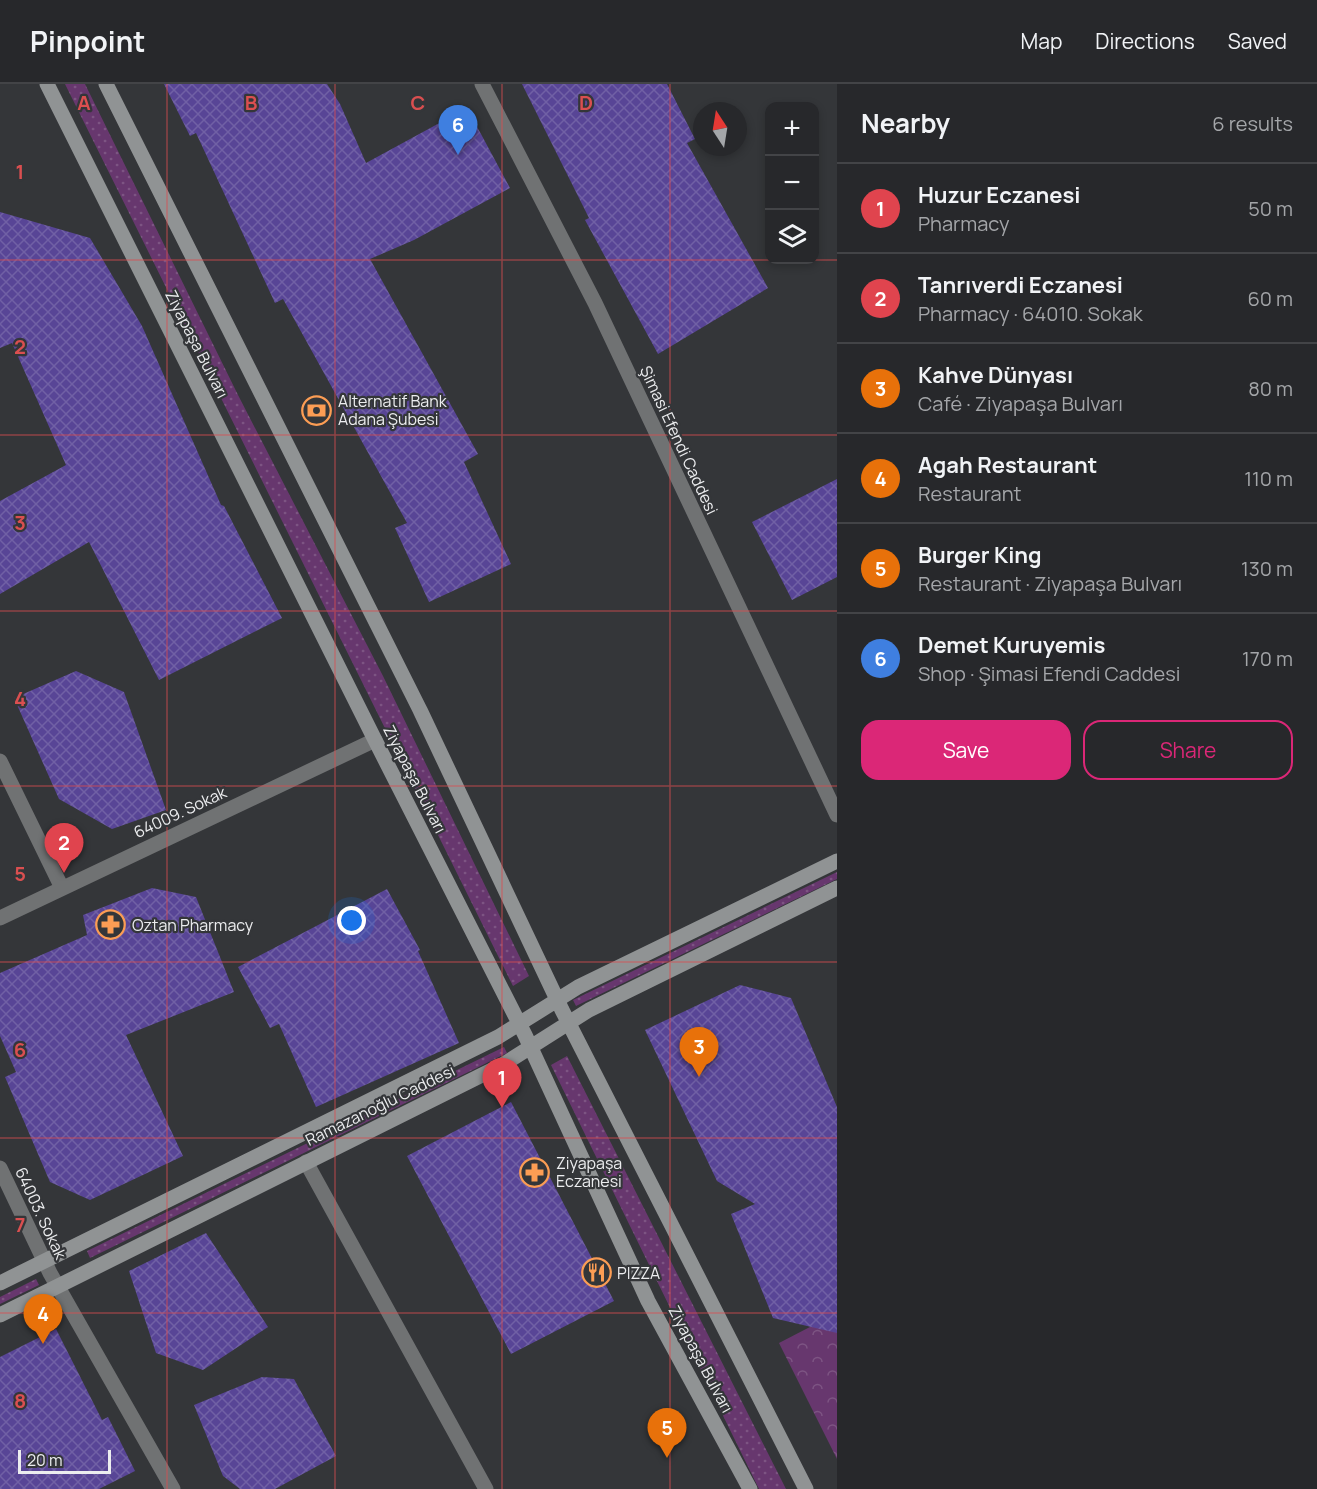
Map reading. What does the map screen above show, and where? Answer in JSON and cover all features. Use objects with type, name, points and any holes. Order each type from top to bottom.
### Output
[{"type":"main road","name":"Ziyapaşa Bulvarı","points":[[47,84],[519,1024],[648,1301],[744,1487]]},
{"type":"main road","name":"Ziyapaşa Bulvarı","points":[[106,84],[420,710],[568,1023],[806,1489]]},
{"type":"main road","name":"Ramazanoğlu Caddesi","points":[[0,1315],[51,1274],[498,1037],[578,987],[837,861]]},
{"type":"main road","name":"Ramazanoğlu Caddesi","points":[[0,1283],[51,1274],[306,1162],[504,1064],[589,1010],[837,888]]},
{"type":"street","name":"Şimasi Efendi Caddesi","points":[[482,84],[595,303],[837,815]]},
{"type":"street","name":"64009. Sokak","points":[[0,918],[375,740]]},
{"type":"street","points":[[0,760],[62,888]]},
{"type":"street","points":[[306,1162],[486,1489]]},
{"type":"street","name":"64003. Sokak","points":[[0,1168],[51,1274],[173,1489]]},
{"type":"green space","points":[[65,84],[85,84],[238,395],[383,676],[529,976],[513,986]]},
{"type":"green space","points":[[837,872],[837,879],[576,1006],[573,1000]]},
{"type":"green space","points":[[504,1047],[507,1053],[90,1258],[87,1251]]},
{"type":"green space","points":[[567,1056],[786,1489],[759,1489],[551,1065]]},
{"type":"green space","points":[[36,1279],[39,1285],[0,1304],[0,1297]]},
{"type":"green space","points":[[837,1313],[837,1459],[779,1343]]},
{"type":"building","points":[[164,84],[327,84],[340,104],[366,163],[467,108],[510,188],[414,240],[370,259],[478,454],[464,462],[511,564],[429,602],[395,528],[407,523],[283,299],[275,303],[196,133],[190,136]]},
{"type":"building","points":[[522,84],[667,84],[693,135],[693,140],[687,143],[693,156],[768,288],[658,354],[585,220],[589,218]]},
{"type":"building","points":[[0,212],[90,238],[142,326],[221,505],[224,506],[282,618],[159,680],[89,542],[0,594],[0,501],[66,465],[12,343],[0,348]]},
{"type":"building","points":[[837,479],[837,577],[792,600],[752,522]]},
{"type":"building","points":[[76,671],[124,692],[166,810],[112,829],[59,799],[14,698]]},
{"type":"building","points":[[152,888],[196,897],[234,992],[126,1035],[183,1156],[90,1200],[50,1182],[5,1077],[16,1072],[0,1036],[0,973],[87,935],[83,915]]},
{"type":"building","points":[[387,889],[420,950],[418,951],[459,1043],[316,1107],[279,1024],[270,1028],[238,967]]},
{"type":"building","points":[[740,985],[791,998],[837,1107],[837,1333],[773,1318],[731,1214],[755,1204],[717,1181],[645,1030]]},
{"type":"building","points":[[511,1102],[614,1301],[511,1354],[407,1156]]},
{"type":"building","points":[[206,1233],[268,1327],[203,1370],[156,1353],[129,1271]]},
{"type":"building","points":[[56,1329],[102,1420],[108,1417],[135,1471],[99,1489],[0,1489],[0,1357]]},
{"type":"building","points":[[262,1377],[294,1379],[336,1456],[275,1489],[240,1489],[223,1476],[194,1405]]},
{"type":"place","name":"Demet Kuruyemis","points":[[458,155]]},
{"type":"place","name":"Alternatif Bank Adana Şubesi","points":[[317,410]]},
{"type":"place","name":"Tanrıverdi Eczanesi","points":[[64,873]]},
{"type":"place","name":"Oztan Pharmacy","points":[[111,925]]},
{"type":"place","name":"Kahve Dünyası","points":[[699,1077]]},
{"type":"place","name":"Huzur Eczanesi","points":[[502,1108]]},
{"type":"place","name":"Ziyapaşa Eczanesi","points":[[535,1172]]},
{"type":"place","name":"PIZZA","points":[[596,1273]]},
{"type":"place","name":"Agah Restaurant","points":[[43,1344]]},
{"type":"place","name":"Burger King","points":[[667,1458]]}]
